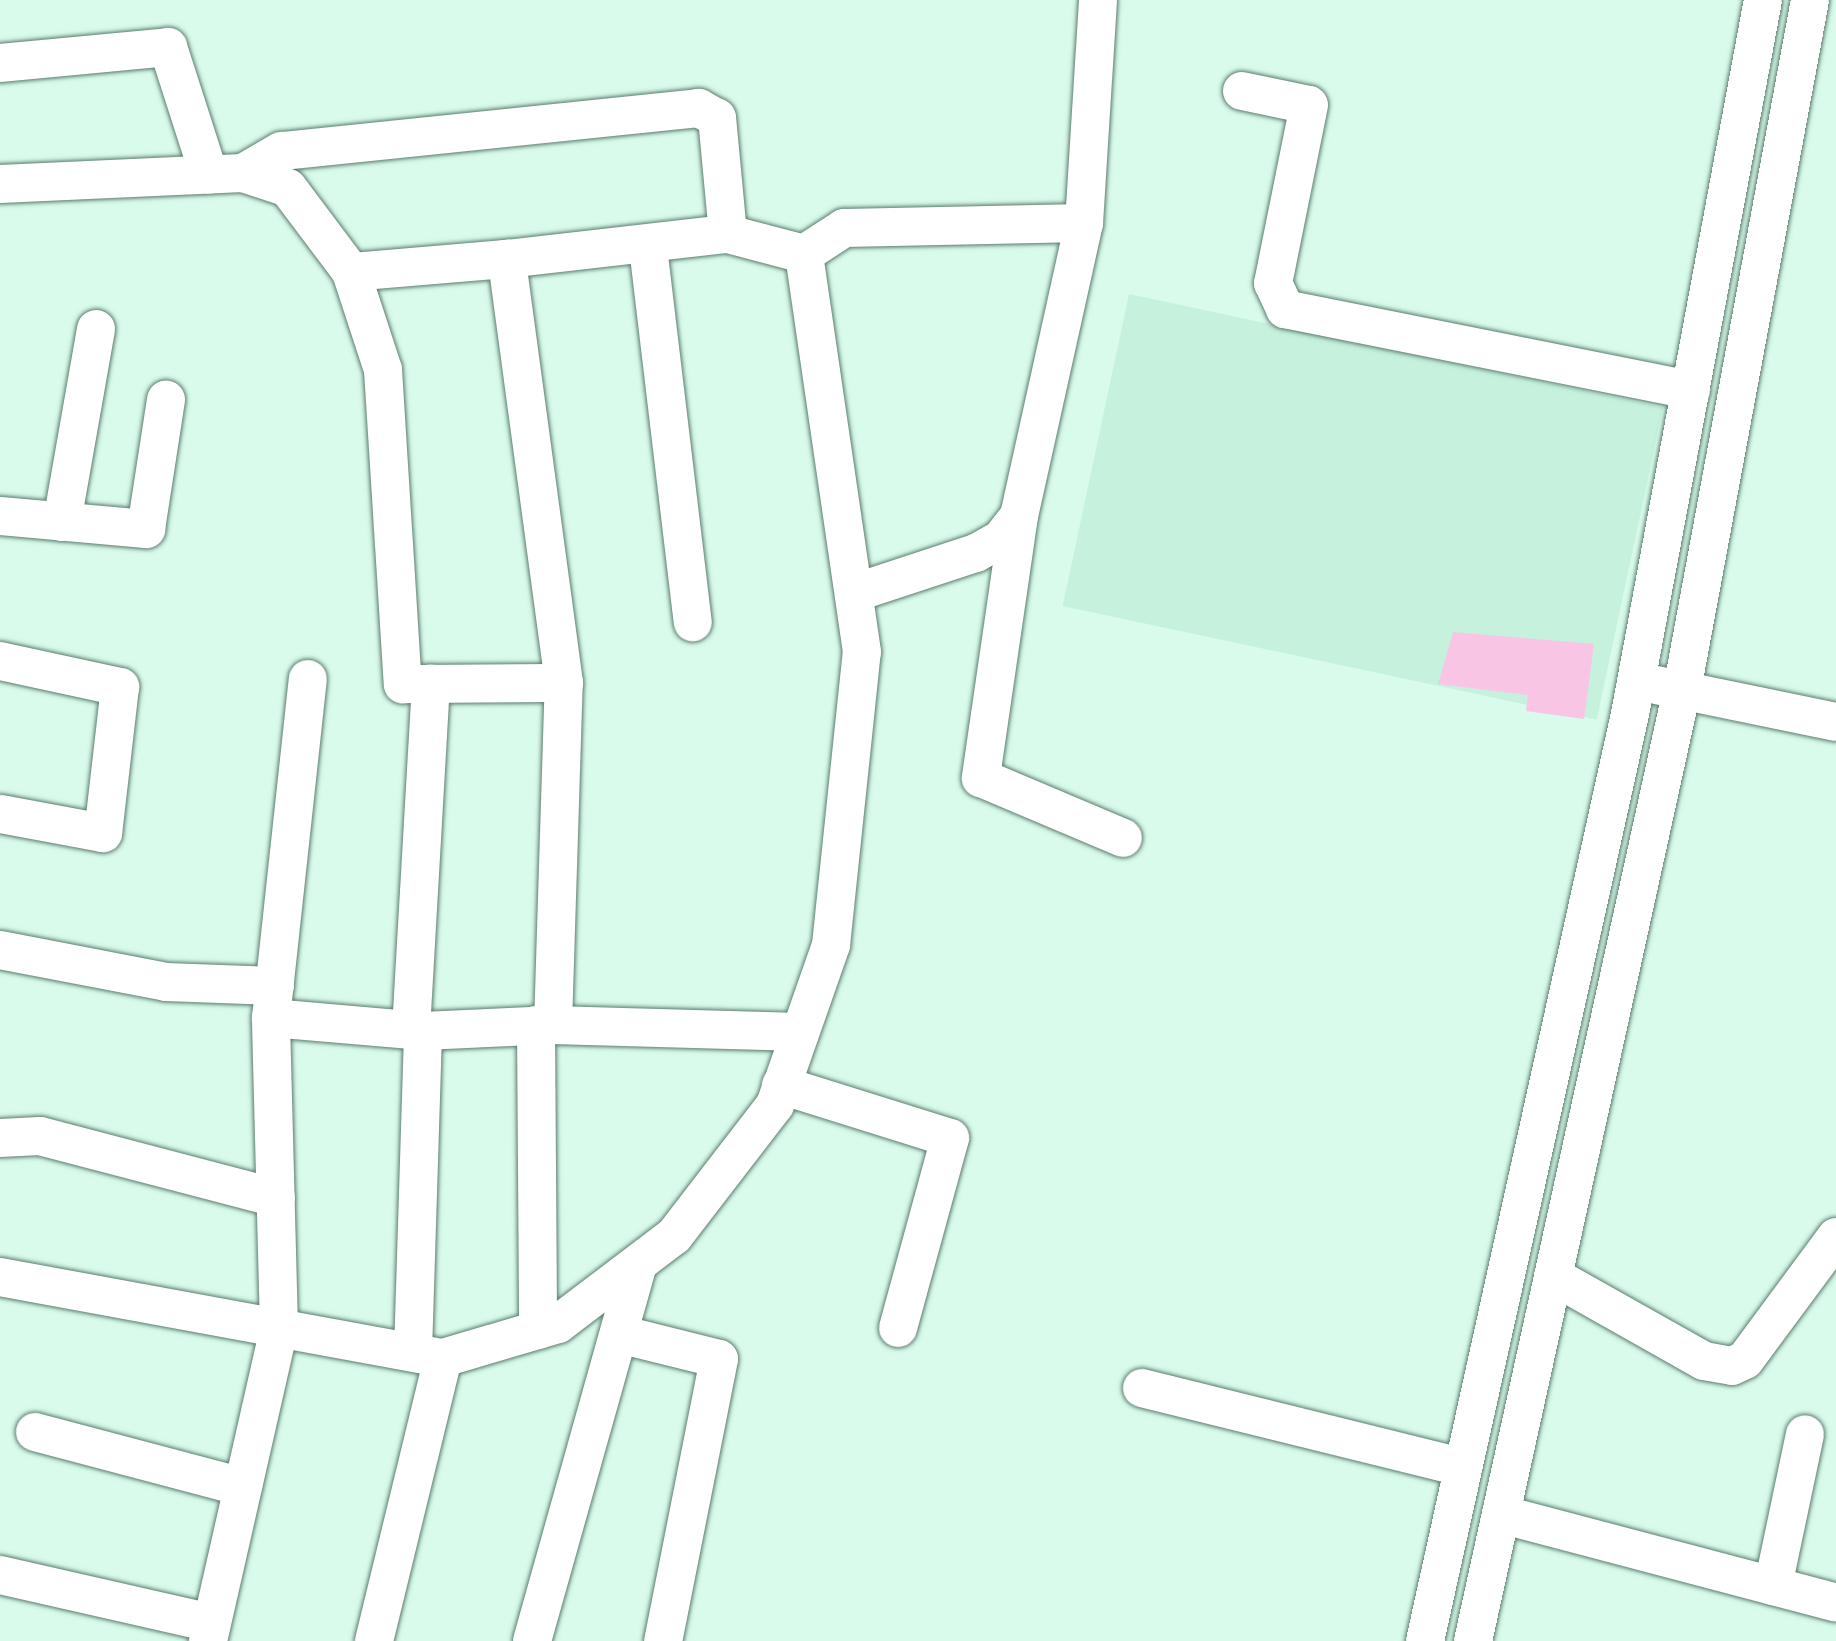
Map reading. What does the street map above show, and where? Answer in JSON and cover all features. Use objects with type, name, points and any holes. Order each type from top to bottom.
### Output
[{"type":"street","points":[[1098,0],[1084,223],[1019,516],[981,778],[1123,838]]},
{"type":"street","points":[[1425,1641],[1637,681],[1763,0]]},
{"type":"street","points":[[1473,1641],[1504,1515],[1553,1276],[1682,690],[1810,0]]},
{"type":"street","points":[[0,63],[169,47],[226,174]]},
{"type":"street","points":[[1242,91],[1309,105],[1273,283],[1285,309],[1691,390]]},
{"type":"street","points":[[226,174],[281,151],[699,108],[717,118],[728,234]]},
{"type":"street","points":[[0,184],[226,174],[288,188],[351,272],[383,370],[402,684],[564,682]]},
{"type":"street","points":[[351,272],[648,247],[728,234],[804,254],[844,228],[1084,223]]},
{"type":"street","points":[[648,247],[693,622]]},
{"type":"street","points":[[0,1277],[428,1355],[538,1331],[558,1324],[674,1236],[775,1105],[831,945],[862,652],[804,254]]},
{"type":"street","points":[[508,259],[564,682],[544,1025],[538,1331]]},
{"type":"street","points":[[62,522],[96,329]]},
{"type":"street","points":[[0,516],[146,529],[166,400]]},
{"type":"street","points":[[854,593],[976,553],[1001,539],[1019,516]]},
{"type":"street","points":[[0,661],[120,687],[103,833],[0,814]]},
{"type":"street","points":[[0,1575],[210,1632],[279,1328],[273,1002],[308,679]]},
{"type":"street","points":[[1637,681],[1836,722]]},
{"type":"street","points":[[373,1641],[428,1355],[417,1031],[431,684]]},
{"type":"street","points":[[0,950],[417,1031],[544,1025],[800,1032]]},
{"type":"street","points":[[781,1085],[950,1138],[898,1328]]},
{"type":"street","points":[[0,1138],[40,1136],[276,1198]]},
{"type":"street","points":[[1553,1276],[1704,1362],[1732,1366],[1745,1360],[1836,1237]]},
{"type":"street","points":[[532,1641],[638,1265]]},
{"type":"street","points":[[619,1334],[719,1359],[663,1641]]},
{"type":"street","points":[[1142,1388],[1462,1467]]},
{"type":"street","points":[[35,1432],[243,1487]]},
{"type":"street","points":[[1773,1586],[1805,1434]]},
{"type":"street","points":[[1504,1515],[1836,1603]]},
{"type":"shaded area","points":[[1129,294],[1663,408],[1597,720],[1063,606]]},
{"type":"building","points":[[1453,632],[1594,644],[1584,719],[1526,711],[1528,695],[1438,684]]}]
